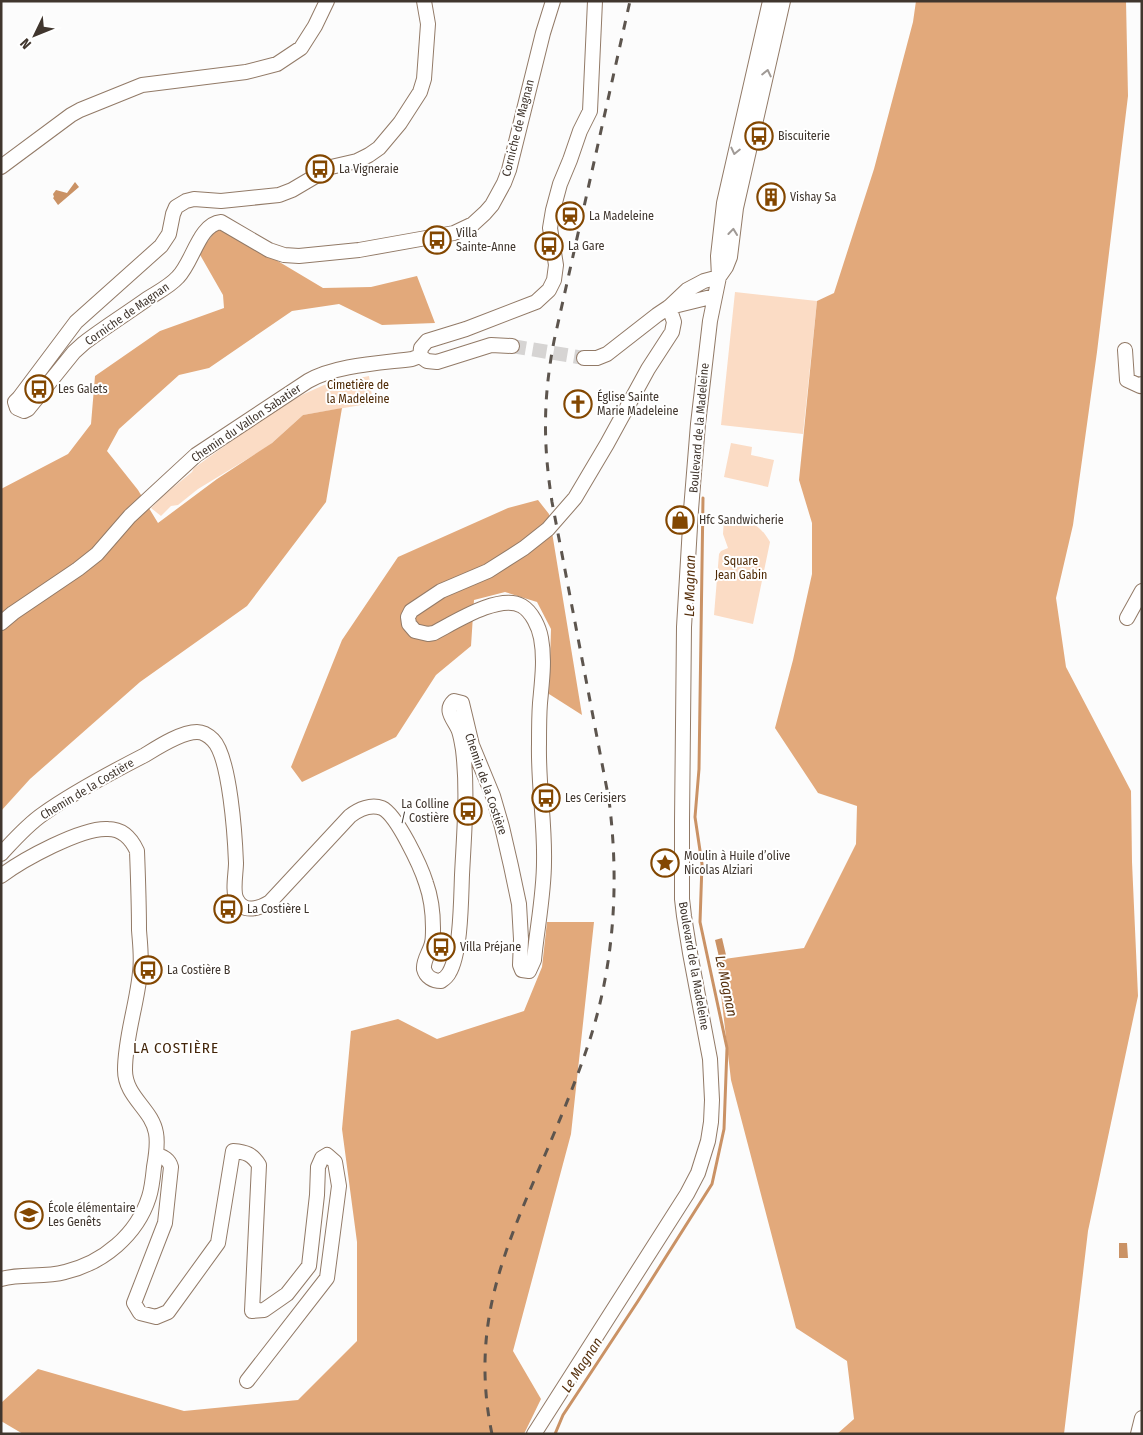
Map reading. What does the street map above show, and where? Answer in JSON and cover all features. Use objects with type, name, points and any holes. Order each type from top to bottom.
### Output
[{"type":"street","points":[[1,167],[76,112],[142,86],[246,72],[277,64],[301,48],[327,1]]},
{"type":"street","name":"Corniche de Magnan","points":[[424,1],[428,24],[424,79],[420,92],[400,123],[379,148],[369,156],[357,161],[331,167],[292,190],[279,195],[221,201],[194,199],[180,204],[173,214],[169,234],[161,246],[76,322],[15,402],[17,408],[24,411],[28,409],[74,352],[84,343],[179,276],[204,232],[215,222],[221,222],[269,250],[284,255],[299,256],[359,250],[454,234],[473,224],[492,205],[509,170],[542,33],[553,1]]},
{"type":"street","points":[[420,356],[421,348],[427,341],[466,329],[536,302],[544,296],[553,284],[556,265],[551,221],[560,184],[580,131],[590,111],[595,1]]},
{"type":"street","name":"Boulevard de la Madeleine","points":[[536,1432],[687,1194],[698,1173],[712,1122],[710,1059],[684,916],[682,822],[684,627],[698,424],[710,321],[719,277],[718,256],[724,204],[770,1]]},
{"type":"street","name":"Boulevard de la Madeleine","points":[[719,277],[730,257],[736,208],[783,1]]},
{"type":"street","points":[[584,358],[597,358],[607,354],[669,307],[686,290],[719,277]]},
{"type":"street","points":[[669,307],[715,296]]},
{"type":"street","name":"Chemin de la Costière","points":[[1,854],[29,826],[57,805],[114,771],[171,741],[189,733],[202,733],[219,747],[226,771],[235,850],[235,895],[238,903],[251,909],[261,907],[270,902],[350,816],[363,808],[380,808],[394,818],[420,866],[431,902],[433,928],[432,942],[424,964],[425,971],[435,981],[441,981],[450,972],[456,950],[460,910],[465,780],[459,730],[448,708],[454,701],[458,701],[465,708],[466,723],[472,746],[493,796],[502,827],[519,904],[520,965],[522,970],[529,971],[534,960],[544,865],[538,750],[543,662],[541,635],[530,613],[523,606],[514,603],[505,602],[484,608],[428,634],[415,631],[409,624],[408,617],[412,611],[442,591],[488,571],[524,548],[548,529],[567,508],[585,482],[636,390],[674,329],[674,322],[669,307]]},
{"type":"street","name":"Chemin du Vallon Sabatier","points":[[1,623],[98,554],[136,510],[196,456],[308,380],[320,374],[337,370],[412,359],[420,356],[427,361],[437,362],[491,345],[512,346]]},
{"type":"street","points":[[1125,350],[1127,380],[1140,386],[1142,384]]},
{"type":"street","points":[[1127,618],[1142,591]]},
{"type":"street","points":[[1,876],[60,842],[87,832],[108,828],[118,830],[133,842],[137,851],[140,970],[125,1071],[131,1093],[154,1126],[157,1140],[150,1196],[141,1216],[129,1233],[111,1250],[89,1264],[64,1273],[15,1276],[1,1279]]},
{"type":"street","points":[[156,1154],[165,1158],[171,1167],[164,1223],[134,1304],[140,1313],[156,1317],[168,1312],[218,1243],[233,1151],[242,1152],[254,1157],[259,1165],[252,1311],[264,1310],[288,1294],[309,1266],[318,1167],[322,1158],[327,1155],[334,1162],[338,1186],[327,1278],[247,1380]]},
{"type":"street","points":[[1138,1434],[1142,1418]]},
{"type":"green space","points":[[735,292],[817,301],[803,434],[721,425]]},
{"type":"green space","name":"Cimetière de la Madeleine","points":[[369,376],[373,403],[303,415],[272,443],[198,489],[178,505],[171,506],[161,516],[151,508],[192,472],[194,468],[273,411],[324,385]]},
{"type":"green space","points":[[731,443],[752,447],[751,455],[774,460],[768,487],[724,477]]},
{"type":"green space","name":"Square Jean Gabin","points":[[724,518],[751,523],[761,530],[770,542],[753,624],[714,615],[719,554],[728,548],[723,534]]},
{"type":"shaded area","points":[[916,1],[1126,1],[1128,96],[1097,352],[1073,525],[1056,598],[1066,667],[1131,791],[1138,996],[1088,1231],[1064,1434],[837,1434],[854,1419],[847,1361],[796,1328],[731,1080],[717,960],[804,948],[856,844],[857,806],[818,793],[775,728],[793,660],[812,574],[812,523],[799,480],[817,301],[834,293],[874,169],[913,22]]},
{"type":"shaded area","points":[[75,182],[79,187],[58,205],[53,198],[53,194],[56,190],[67,193]]},
{"type":"shaded area","points":[[220,225],[323,288],[371,287],[417,276],[435,323],[382,325],[339,304],[292,311],[209,368],[179,375],[119,429],[107,451],[138,490],[158,523],[217,479],[272,443],[303,415],[342,408],[326,502],[247,606],[140,682],[30,779],[1,811],[1,489],[68,454],[91,424],[95,376],[160,331],[224,308],[223,295],[199,253]]},
{"type":"shaded area","points":[[538,500],[549,514],[582,715],[549,694],[551,629],[537,602],[505,592],[474,600],[471,646],[436,675],[396,737],[302,782],[291,767],[342,640],[398,557],[508,508]]},
{"type":"shaded area","points":[[547,922],[594,922],[571,1134],[513,1351],[541,1399],[524,1434],[23,1434],[1,1421],[1,1403],[38,1369],[184,1411],[298,1400],[357,1341],[357,1242],[342,1129],[351,1031],[398,1019],[437,1039],[524,1011],[542,967]]},
{"type":"shaded area","points":[[722,938],[726,955],[719,957],[715,940]]},
{"type":"shaded area","points":[[1119,1243],[1127,1243],[1128,1258],[1119,1258]]},
{"type":"waterway","name":"Le Magnan","points":[[555,1434],[563,1415],[712,1184],[724,1129],[727,1048],[700,922],[702,864],[695,817],[699,769],[703,498]]},
{"type":"tunnel","points":[[512,346],[584,358]]},
{"type":"railway","points":[[492,1434],[486,1396],[485,1371],[489,1315],[513,1233],[568,1099],[591,1036],[605,978],[613,919],[614,859],[609,800],[552,502],[545,422],[550,362],[554,341],[630,1]]},
{"type":"place","name":"Biscuiterie","points":[[759,136]]},
{"type":"place","name":"La Vigneraie","points":[[320,169]]},
{"type":"place","name":"Vishay Sa","points":[[771,197]]},
{"type":"place","name":"La Madeleine","points":[[570,216]]},
{"type":"place","name":"Villa Sainte-Anne","points":[[437,240]]},
{"type":"place","name":"La Gare","points":[[549,246]]},
{"type":"place","name":"Les Galets","points":[[39,389]]},
{"type":"place","name":"Église Sainte Marie Madeleine","points":[[578,404]]},
{"type":"place","name":"Hfc Sandwicherie","points":[[680,520]]},
{"type":"place","name":"Les Cerisiers","points":[[546,798]]},
{"type":"place","name":"La Colline / Costière","points":[[468,811]]},
{"type":"place","name":"Moulin à Huile d’olive Nicolas Alziari","points":[[665,863]]},
{"type":"place","name":"La Costière L","points":[[228,909]]},
{"type":"place","name":"Villa Préjane","points":[[441,947]]},
{"type":"place","name":"La Costière B","points":[[148,970]]},
{"type":"place","name":"École élémentaire Les Genêts","points":[[29,1215]]},
{"type":"district","name":"LA COSTIÈRE","points":[[176,1048]]}]
